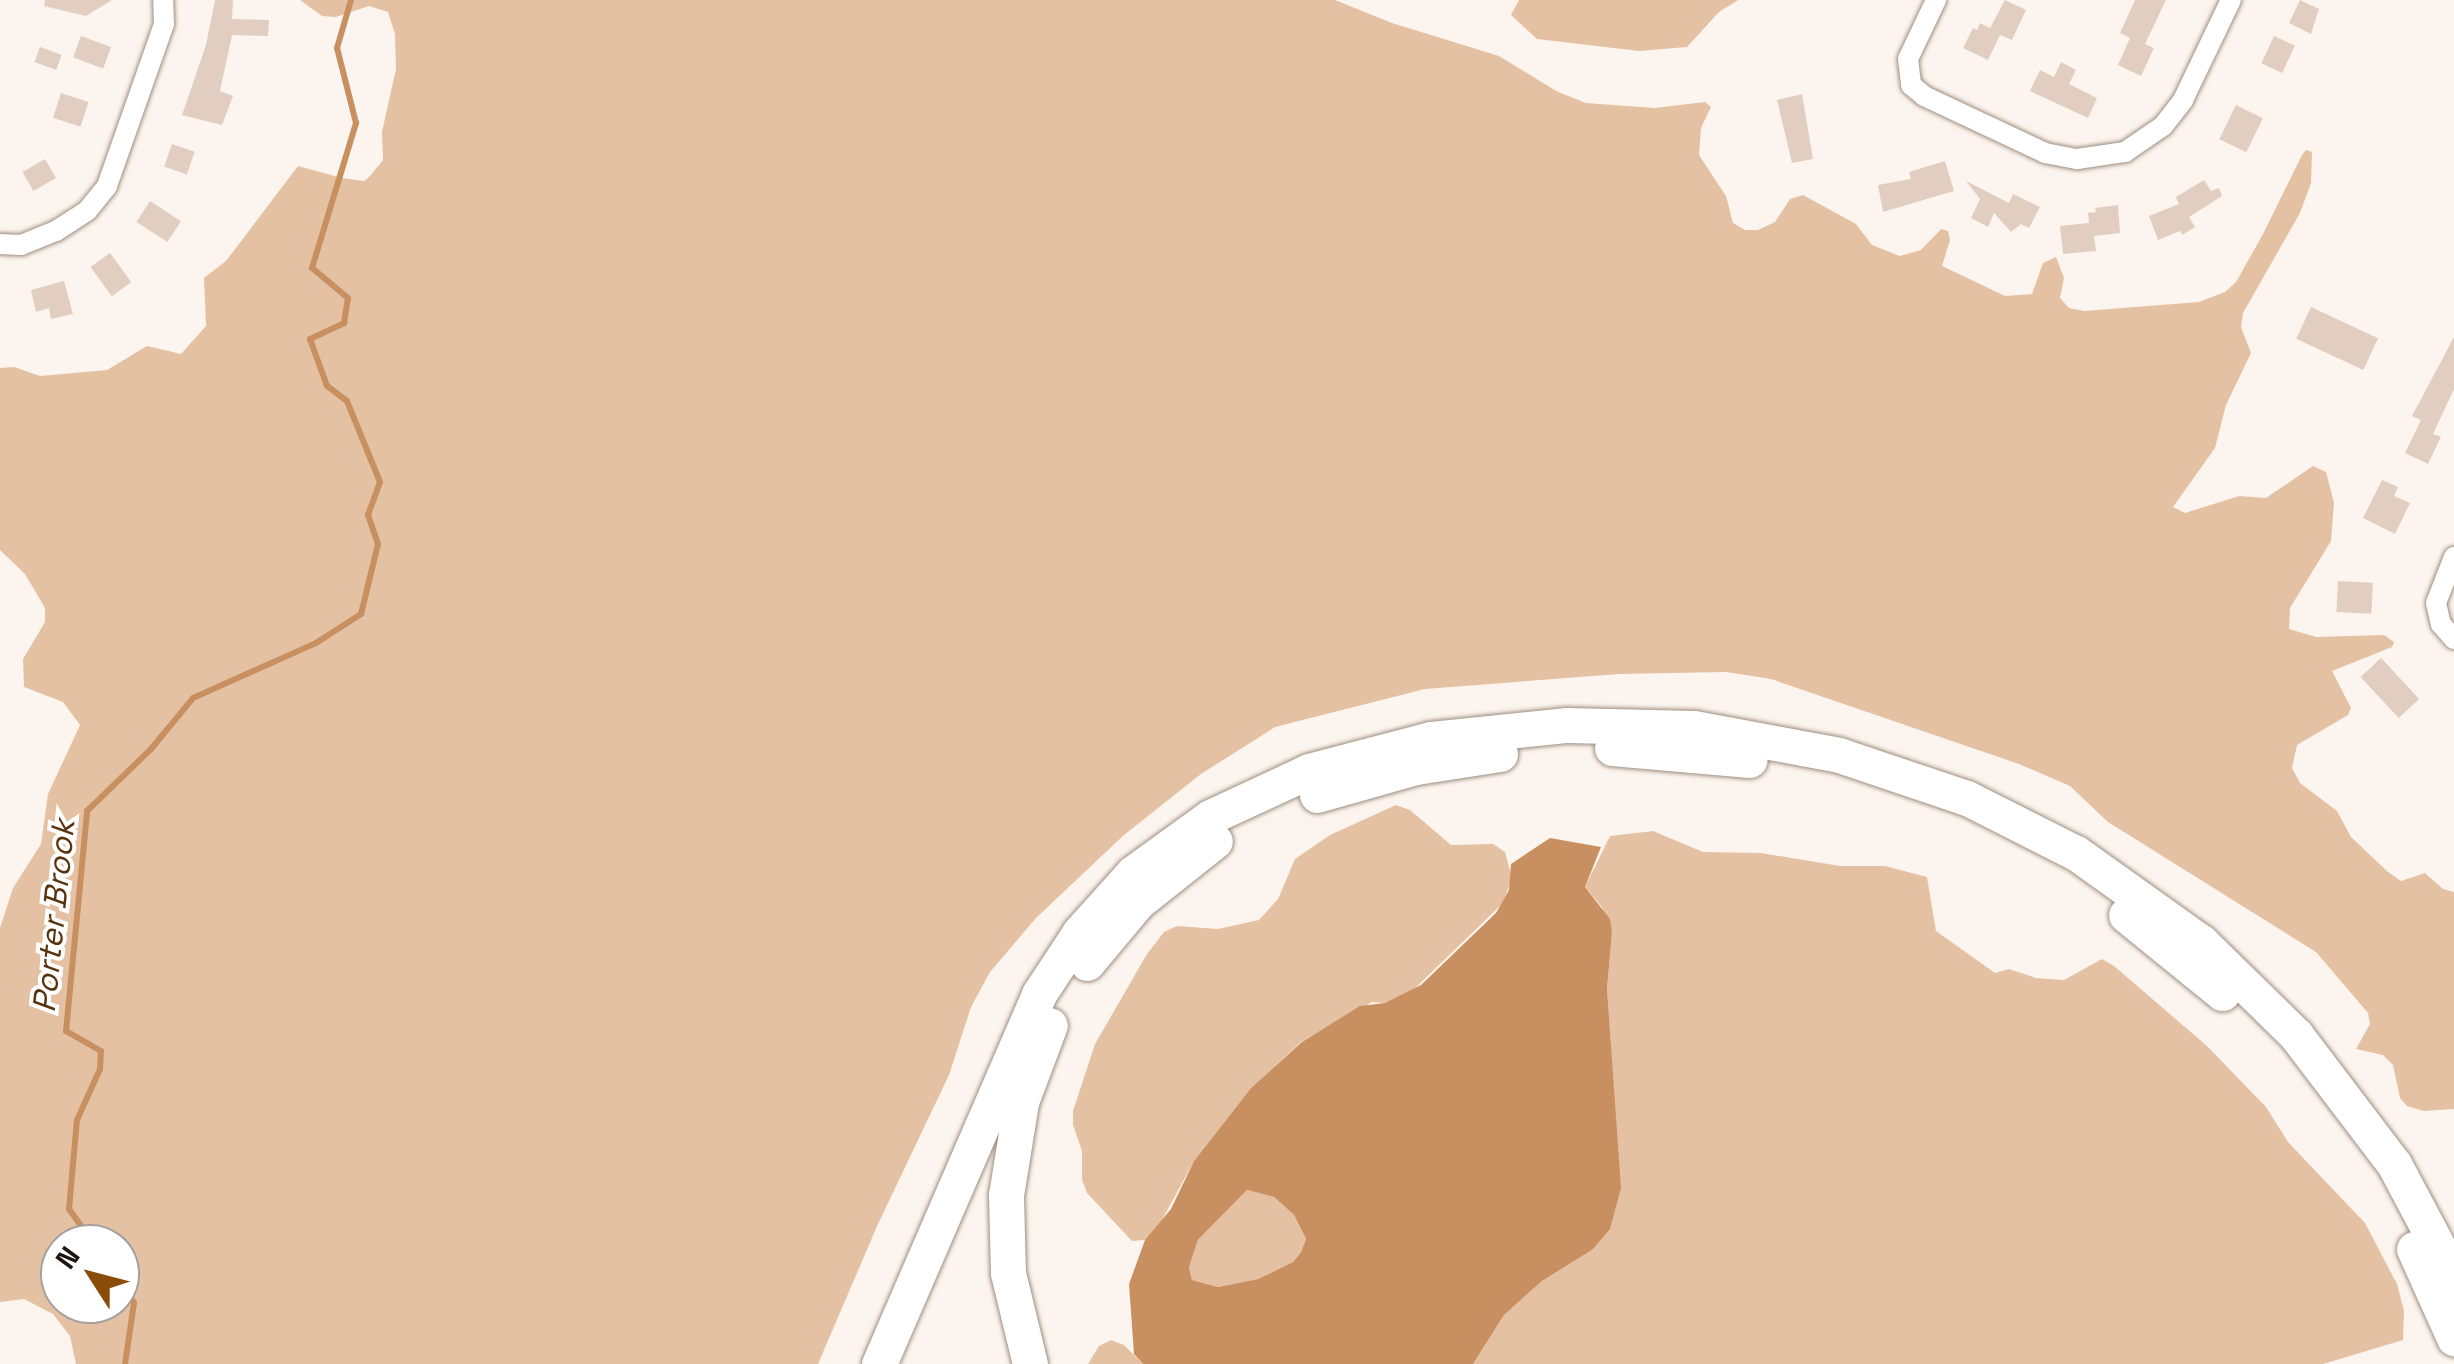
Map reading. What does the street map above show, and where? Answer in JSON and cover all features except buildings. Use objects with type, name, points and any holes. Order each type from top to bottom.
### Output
[{"type":"highway","points":[[879,1364],[1039,994],[1079,932],[1133,873],[1220,811],[1309,772],[1410,743],[1539,726],[1677,726],[1812,748],[1928,783],[2013,819],[2076,853],[2201,942],[2296,1034],[2386,1152],[2447,1290],[2454,1338]]},
{"type":"highway","points":[[1030,1364],[1014,1300],[1005,1239],[1016,1124],[1046,1033],[1083,969],[1112,930],[1189,858],[1275,810],[1416,768],[1562,749],[1713,754],[1834,778],[1959,820],[2066,875],[2189,964],[2289,1062],[2372,1174],[2447,1290]]},
{"type":"street","points":[[0,244],[21,245],[56,230],[87,211],[107,186],[164,24],[163,0]]},
{"type":"street","points":[[1936,0],[1908,60],[1908,77],[1924,96],[2045,153],[2077,160],[2109,156],[2152,136],[2174,114],[2231,0]]},
{"type":"street","points":[[2448,631],[2438,592],[2454,557]]},
{"type":"shaded area","points":[[300,0],[1335,0],[1392,23],[1499,56],[1558,92],[1586,103],[1655,108],[1705,102],[1711,107],[1701,128],[1699,155],[1726,196],[1733,223],[1745,230],[1758,230],[1775,222],[1790,199],[1803,195],[1856,224],[1872,245],[1900,256],[1921,250],[1941,229],[1948,231],[1950,240],[1942,266],[2005,296],[2032,294],[2043,263],[2056,257],[2064,278],[2060,298],[2069,308],[2084,311],[2199,302],[2225,292],[2236,282],[2263,234],[2302,155],[2306,150],[2312,152],[2311,183],[2300,213],[2243,313],[2241,327],[2251,353],[2226,405],[2215,448],[2173,507],[2185,513],[2239,496],[2266,498],[2313,466],[2326,472],[2334,503],[2331,541],[2290,608],[2289,629],[2316,637],[2384,635],[2394,642],[2392,647],[2332,671],[2351,708],[2348,715],[2297,745],[2292,768],[2300,783],[2337,811],[2351,837],[2388,872],[2401,881],[2425,873],[2443,889],[2454,892],[2454,1109],[2424,1111],[2407,1106],[2400,1098],[2393,1065],[2383,1055],[2356,1049],[2370,1024],[2368,1013],[2316,952],[2108,822],[2070,786],[2019,764],[1771,679],[1726,672],[1619,674],[1425,689],[1275,727],[1201,774],[1124,835],[1036,918],[990,972],[971,1007],[949,1075],[878,1224],[818,1364],[76,1364],[70,1336],[61,1324],[140,1324],[140,1224],[40,1224],[40,1307],[24,1299],[0,1302],[0,928],[13,888],[41,844],[48,794],[80,725],[63,702],[24,687],[23,659],[45,622],[45,608],[25,574],[0,550],[0,368],[14,367],[40,376],[107,370],[147,346],[181,354],[206,326],[204,278],[226,261],[298,166],[342,178],[364,181],[370,176],[383,160],[382,132],[396,69],[395,34],[388,12],[369,6],[336,17],[322,16]]},
{"type":"shaded area","points":[[1519,0],[1738,0],[1719,12],[1687,47],[1639,51],[1537,39],[1511,15]]},
{"type":"shaded area","points":[[1396,805],[1410,810],[1451,845],[1493,844],[1505,852],[1512,878],[1503,903],[1410,993],[1385,1003],[1372,1002],[1301,1042],[1251,1088],[1194,1161],[1156,1231],[1145,1240],[1132,1241],[1087,1193],[1073,1111],[1095,1044],[1147,954],[1164,932],[1177,926],[1218,929],[1259,920],[1278,899],[1295,859],[1330,835]]},
{"type":"shaded area","points":[[1653,831],[1703,852],[1761,853],[1840,866],[1885,866],[1927,877],[1936,931],[1995,973],[2009,969],[2036,978],[2064,980],[2102,959],[2114,966],[2207,1046],[2266,1107],[2288,1142],[2365,1223],[2397,1284],[2404,1311],[2403,1340],[2323,1364],[1473,1364],[1504,1315],[1542,1281],[1592,1250],[1615,1118],[1607,989],[1612,933],[1602,907],[1585,887],[1610,836]]},
{"type":"shaded area","points":[[1550,838],[1601,847],[1585,887],[1610,919],[1612,933],[1607,989],[1621,1188],[1610,1229],[1592,1250],[1542,1281],[1504,1315],[1473,1364],[1143,1364],[1134,1354],[1129,1284],[1145,1240],[1171,1209],[1194,1161],[1251,1088],[1302,1042],[1360,1006],[1385,1003],[1421,985],[1496,913],[1509,890],[1511,864]],"holes":[[[1247,1190],[1274,1197],[1294,1215],[1306,1239],[1293,1262],[1258,1279],[1218,1287],[1192,1280],[1189,1267],[1198,1240]]]},
{"type":"shaded area","points":[[1247,1190],[1274,1197],[1294,1215],[1306,1239],[1301,1252],[1293,1262],[1258,1279],[1218,1287],[1192,1280],[1189,1267],[1198,1240]]},
{"type":"shaded area","points":[[1111,1340],[1124,1345],[1143,1364],[1088,1364],[1099,1346]]},
{"type":"waterway","name":"Porter Brook","points":[[80,1224],[69,1209],[77,1120],[100,1069],[101,1051],[66,1031],[87,811],[151,749],[193,698],[316,643],[361,614],[378,544],[368,515],[380,482],[347,401],[327,386],[310,339],[344,323],[348,298],[312,268],[356,123],[337,48],[351,0]]},
{"type":"waterway","name":"Porter Brook","points":[[125,1364],[131,1324]]}]
